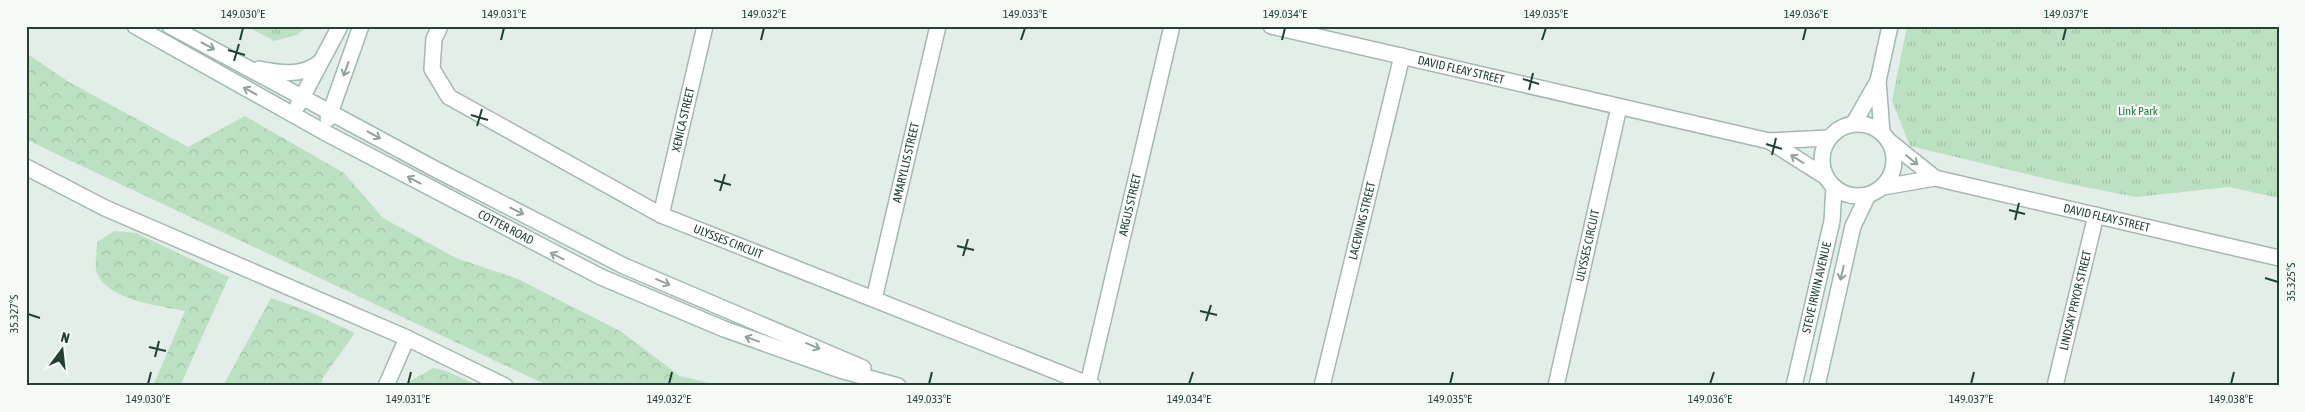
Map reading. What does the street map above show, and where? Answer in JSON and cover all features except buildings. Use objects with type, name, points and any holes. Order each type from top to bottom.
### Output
[{"type":"street","name":"COTTER ROAD","points":[[135,26],[292,115],[561,258],[619,285],[724,329],[840,370],[898,386]]},
{"type":"street","name":"COTTER ROAD","points":[[170,26],[435,169],[624,266],[904,386]]},
{"type":"street","points":[[292,115],[340,26]]},
{"type":"street","points":[[324,132],[361,26]]},
{"type":"street","name":"ULYSSES CIRCUIT","points":[[440,26],[434,39],[432,69],[449,97],[661,215],[1091,385]]},
{"type":"street","name":"XENICA STREET","points":[[661,215],[706,26]]},
{"type":"street","name":"AMARYLLIS STREET","points":[[874,299],[938,26]]},
{"type":"street","name":"ARGUS STREET","points":[[1091,385],[1172,26]]},
{"type":"street","name":"DAVID FLEAY STREET","points":[[1271,26],[1769,141],[1829,138]]},
{"type":"street","points":[[1854,123],[1878,81],[1890,26]]},
{"type":"street","name":"LACEWING STREET","points":[[1322,386],[1402,56]]},
{"type":"street","points":[[245,66],[275,72],[297,72],[313,68],[321,61]]},
{"type":"street","points":[[1878,81],[1886,137],[1894,152],[1894,165],[1890,177],[1883,187],[1868,195],[1856,196],[1844,193],[1830,182],[1822,157],[1824,147],[1836,130],[1854,123],[1864,124],[1886,137]]},
{"type":"street","name":"ULYSSES CIRCUIT","points":[[1556,386],[1619,107]]},
{"type":"street","name":"DAVID FLEAY STREET","points":[[1886,137],[1935,178]]},
{"type":"street","name":"DAVID FLEAY STREET","points":[[1769,141],[1830,182]]},
{"type":"street","points":[[26,168],[105,208],[407,338],[505,386]]},
{"type":"street","name":"DAVID FLEAY STREET","points":[[1883,187],[1935,178],[2279,258]]},
{"type":"street","name":"STEVE IRWIN AVENUE","points":[[1794,386],[1832,221],[1830,182]]},
{"type":"street","name":"STEVE IRWIN AVENUE","points":[[1817,386],[1853,226],[1868,195]]},
{"type":"street","name":"LINDSAY PRYOR STREET","points":[[2055,386],[2096,215]]},
{"type":"street","points":[[386,386],[407,338]]},
{"type":"green space","points":[[247,26],[308,26],[297,35],[274,41]]},
{"type":"green space","name":"Link Park","points":[[1907,26],[2279,26],[2279,198],[2229,187],[2136,197],[2064,183],[1910,146],[1892,101]]},
{"type":"green space","points":[[26,53],[69,82],[188,147],[245,116],[344,173],[383,218],[456,258],[518,279],[620,331],[680,376],[723,386],[549,386],[50,151],[26,139]]},
{"type":"green space","points":[[114,231],[136,233],[229,277],[180,386],[153,386],[185,311],[134,300],[121,295],[101,280],[96,270],[97,242]]},
{"type":"green space","points":[[271,298],[308,311],[355,333],[322,379],[323,386],[223,386]]},
{"type":"green space","points":[[433,368],[446,371],[479,386],[406,386],[407,383]]}]
